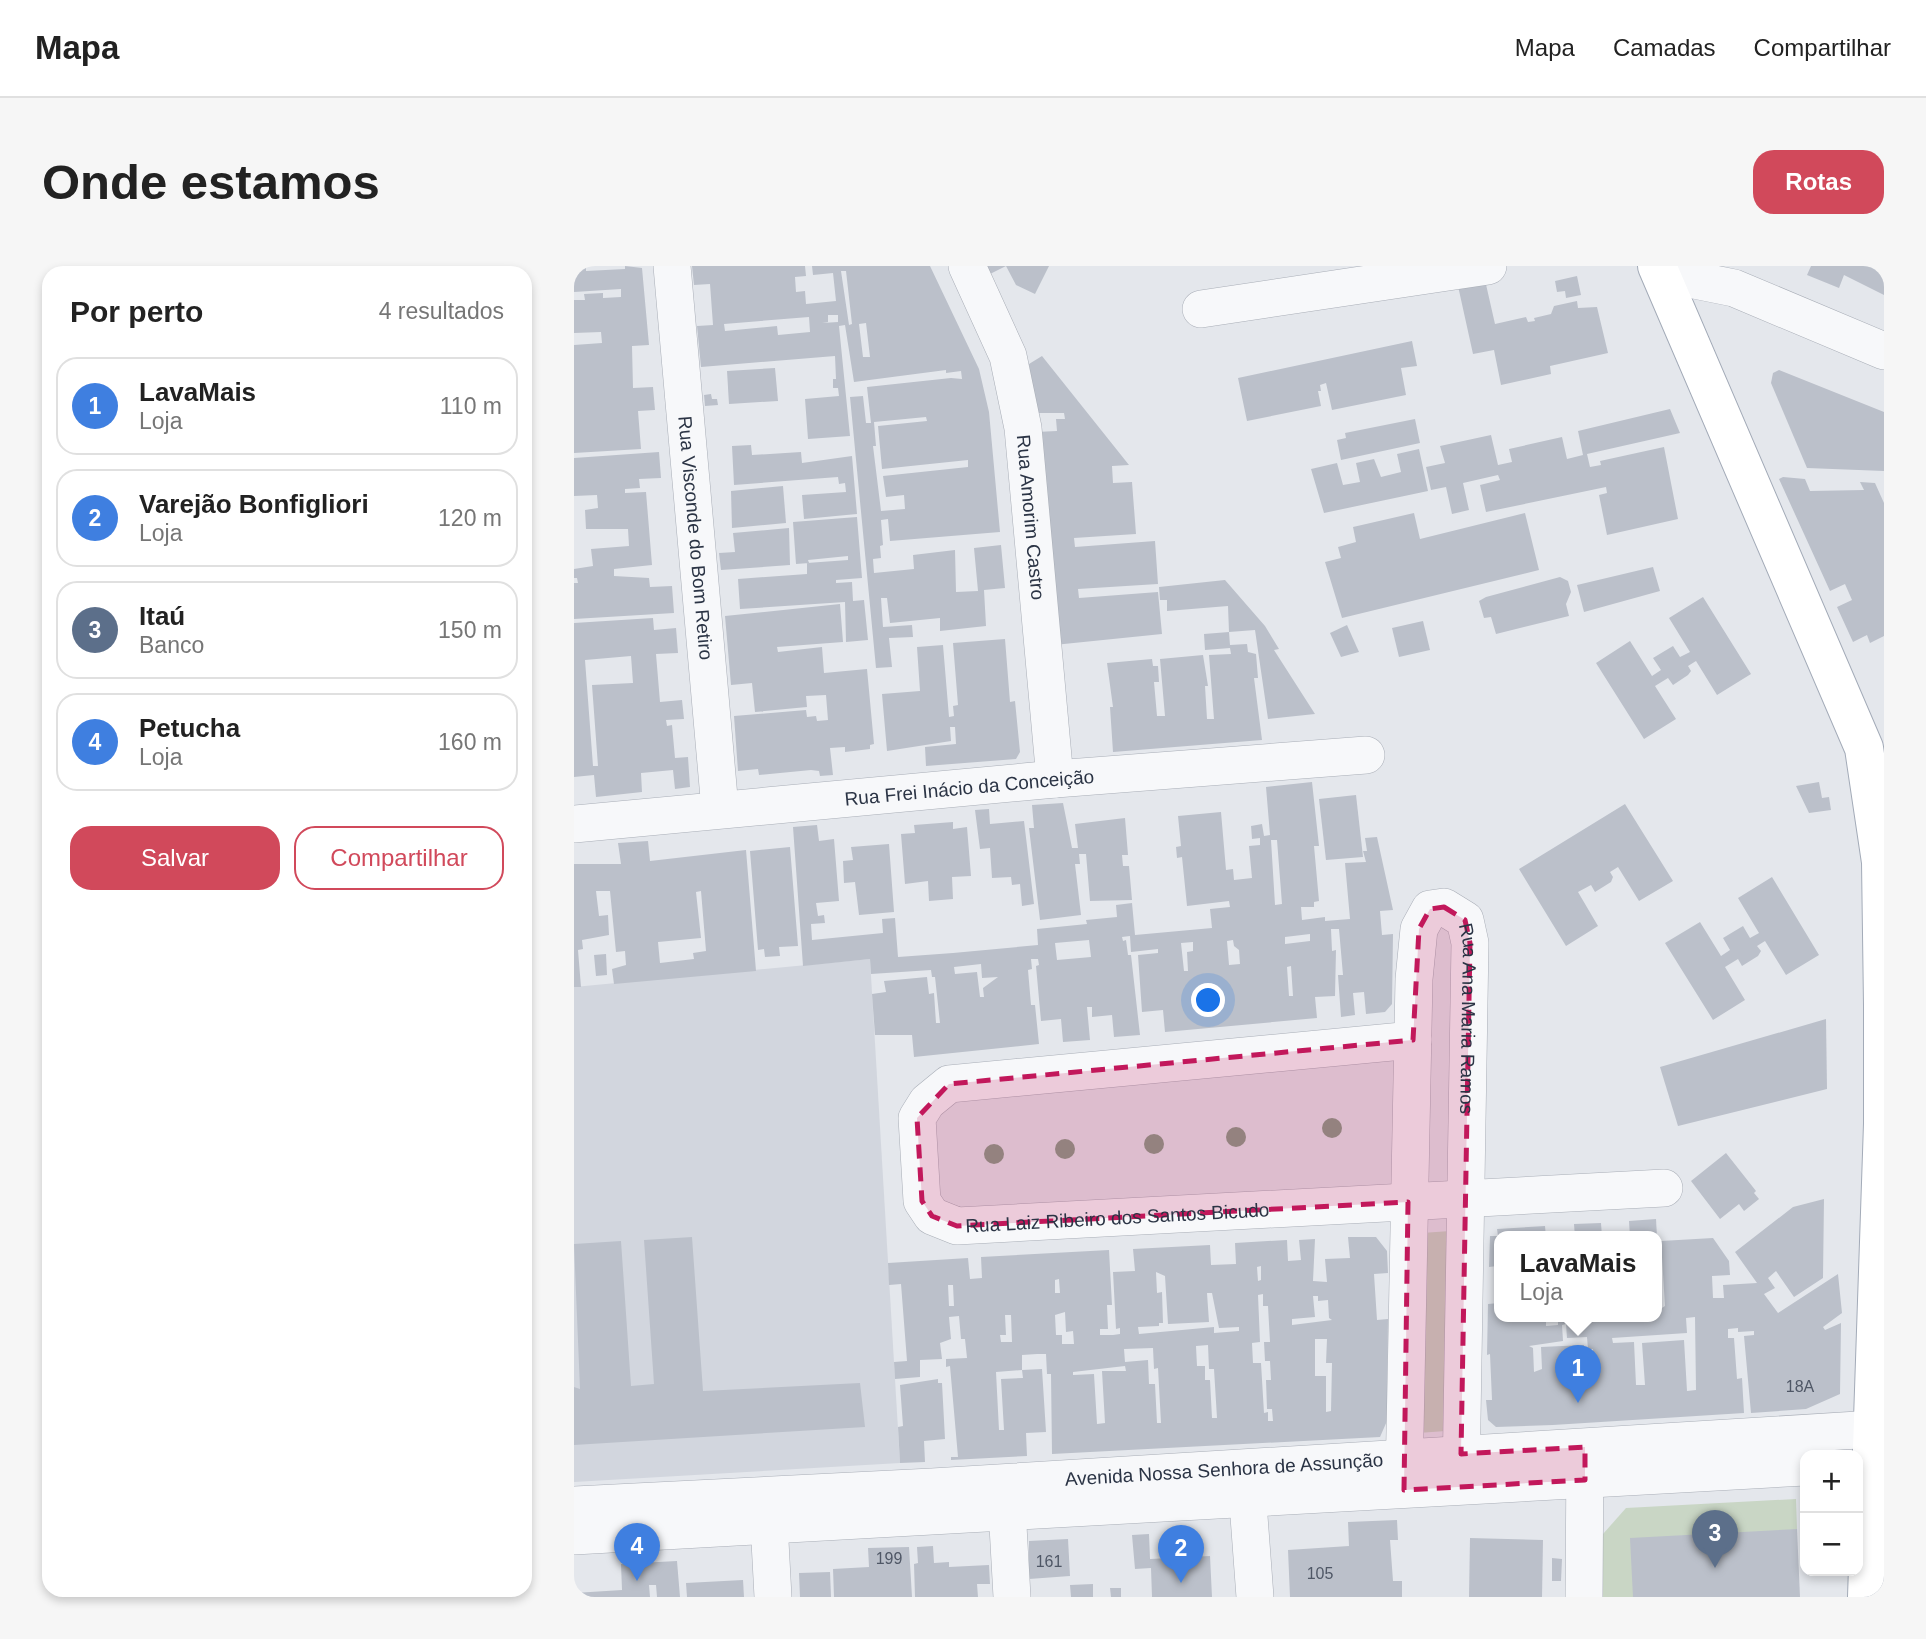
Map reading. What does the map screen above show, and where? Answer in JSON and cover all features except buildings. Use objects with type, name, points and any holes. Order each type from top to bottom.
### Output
[{"type":"main road","points":[[1658,269],[1874,752],[1881,862],[1884,1124],[1868,1452],[1867,1597]]},
{"type":"street","name":"Rua Visconde do Bom Retiro","points":[[672,266],[720,809]]},
{"type":"street","name":"Rua Amorim Castro","points":[[967,266],[1008,356],[1023,428],[1055,779]]},
{"type":"street","points":[[1201,309],[1488,266]]},
{"type":"street","points":[[1658,269],[1734,289],[1884,351]]},
{"type":"street","name":"Rua Frei Inácio da Conceição","points":[[574,824],[1055,779],[1366,755]]},
{"type":"street","name":"Rua Ana Maria Ramos","points":[[1403,1474],[1408,1202],[1419,929],[1430,909],[1444,907],[1465,920],[1470,943],[1461,1471]]},
{"type":"street","name":"Rua Laiz Ribeiro dos Santos Bicudo","points":[[1413,1040],[949,1084],[927,1102],[917,1118],[922,1201],[932,1216],[957,1226],[1664,1188]]},
{"type":"street","name":"Avenida Nossa Senhora de Assunção","points":[[574,1536],[768,1511],[1585,1463],[1868,1452]]},
{"type":"street","points":[[1584,1597],[1585,1463]]},
{"type":"street","name":"Avenida Nossa Senhora de Assunção","points":[[1585,1463],[1800,1466]]},
{"type":"street","points":[[1247,1483],[1255,1597]]},
{"type":"street","points":[[1006,1498],[1012,1597]]},
{"type":"street","name":"Avenida Nossa Senhora de Assunção","points":[[574,1505],[768,1511]]},
{"type":"street","points":[[768,1511],[773,1597]]},
{"type":"highlighted area","points":[[1444,907],[1465,920],[1470,943],[1461,1454],[1585,1447],[1585,1480],[1404,1490],[1408,1202],[957,1226],[932,1216],[922,1201],[917,1118],[949,1084],[1413,1040],[1419,929],[1430,909]]},
{"type":"shaded area","points":[[870,959],[900,1463],[574,1482],[574,987]]},
{"type":"green space","points":[[1450,1231],[1446,1431],[1418,1433],[1422,1233]]},
{"type":"green space","points":[[1796,1499],[1797,1529],[1633,1597],[1602,1597],[1603,1534],[1626,1508]]},
{"type":"place","name":"LavaMais","points":[[1578,1403]]},
{"type":"place","name":"Itaú","points":[[1715,1568]]},
{"type":"place","name":"Petucha","points":[[637,1581]]},
{"type":"place","name":"Varejão Bonfigliori","points":[[1181,1583]]}]
